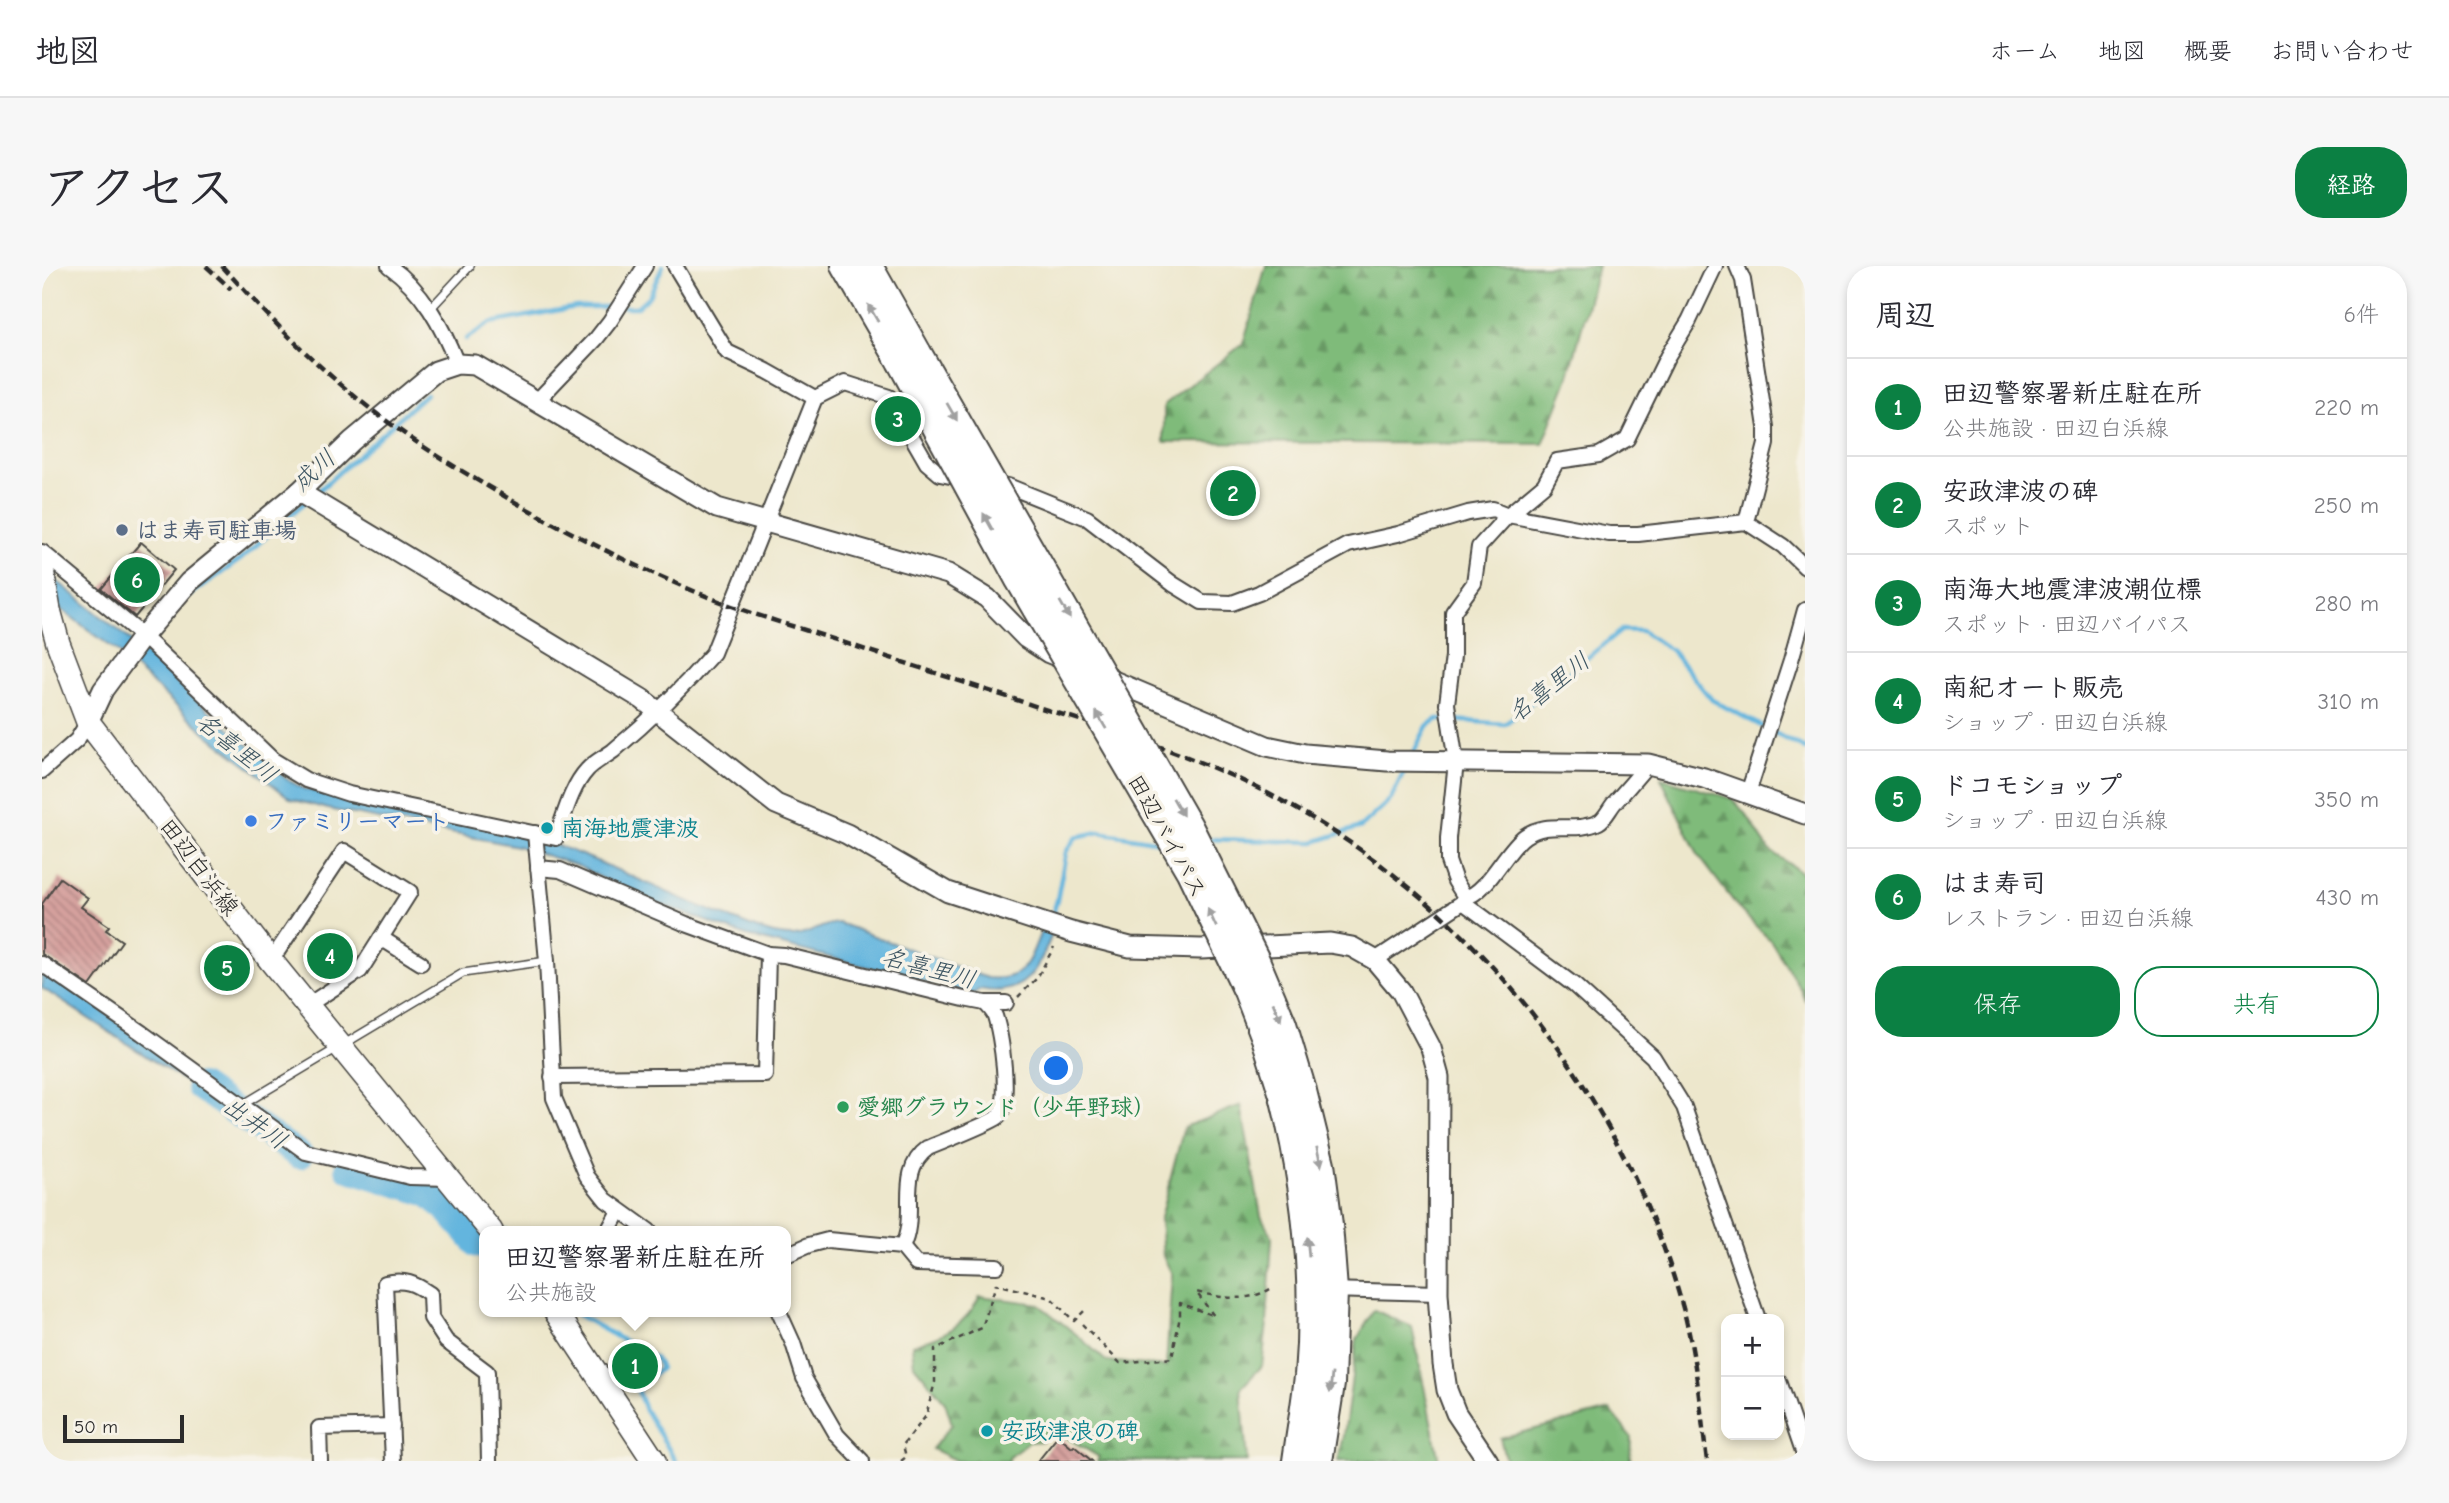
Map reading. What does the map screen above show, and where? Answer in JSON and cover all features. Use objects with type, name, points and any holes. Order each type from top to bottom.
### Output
[{"type":"highway","name":"田辺バイパス","points":[[845,266],[909,357]]},
{"type":"highway","name":"田辺バイパス","points":[[869,266],[909,357],[1019,580],[1190,872],[1247,991],[1265,1038],[1293,1093],[1294,1142],[1309,1248],[1322,1289],[1331,1384],[1319,1461]]},
{"type":"highway","name":"田辺バイパス","points":[[1296,1461],[1322,1289]]},
{"type":"main road","name":"田辺白浜線","points":[[42,570],[47,617],[88,722],[271,961],[487,1226]]},
{"type":"main road","points":[[560,1317],[654,1461]]},
{"type":"street","points":[[389,266],[406,278],[430,309],[444,330],[457,364]]},
{"type":"street","points":[[536,402],[596,339],[645,266]]},
{"type":"street","points":[[675,266],[727,352],[815,398]]},
{"type":"street","points":[[1715,266],[1627,439],[1599,455],[1557,461],[1544,485],[1508,515],[1479,547],[1474,583],[1454,611],[1453,656],[1447,704],[1456,762],[1448,860],[1464,900],[1574,985],[1653,1057],[1684,1107],[1756,1314]]},
{"type":"street","points":[[1737,266],[1743,280],[1766,428],[1766,444],[1746,522]]},
{"type":"street","points":[[42,771],[77,740],[103,690],[143,636],[189,582],[299,492],[436,370],[457,364],[475,365],[717,508],[948,574],[987,598],[1026,638],[1049,653],[1266,746],[1305,754],[1387,761],[1648,764],[1704,778],[1805,814]]},
{"type":"street","points":[[42,552],[143,636],[273,761],[306,780],[349,794],[556,838],[572,796],[587,770],[612,752],[690,680],[713,653],[815,398],[845,383],[889,397],[927,463],[940,474],[1008,486],[1087,518],[1173,584],[1202,602],[1232,603],[1259,593],[1348,545],[1398,534],[1468,513],[1493,509],[1508,515],[1609,534],[1638,534],[1746,522],[1783,545],[1805,567]]},
{"type":"street","points":[[299,492],[657,710],[776,804],[847,834],[948,892],[1068,931],[1130,947],[1201,949],[1330,943],[1352,947],[1375,960],[1401,991],[1431,1048],[1439,1076],[1438,1293],[1443,1364],[1447,1390],[1456,1413],[1488,1461]]},
{"type":"street","points":[[1748,793],[1805,610]]},
{"type":"street","points":[[1375,960],[1470,897],[1525,836],[1543,827],[1587,826],[1601,821],[1648,764]]},
{"type":"street","points":[[535,835],[547,961],[554,1098],[587,1176],[606,1200],[642,1226]]},
{"type":"street","points":[[271,961],[344,851],[410,892],[360,971],[308,1005]]},
{"type":"street","points":[[538,865],[560,870],[686,924],[768,954],[784,955],[985,1003],[1006,1003]]},
{"type":"street","points":[[381,938],[421,963]]},
{"type":"street","points":[[552,1077],[765,1075],[768,954]]},
{"type":"street","points":[[42,964],[306,1152],[410,1177],[449,1178]]},
{"type":"street","points":[[902,1247],[909,1228],[910,1175],[919,1155],[928,1148],[998,1117],[1004,1105],[1006,1092],[998,1030],[994,1013],[985,1003]]},
{"type":"street","points":[[611,1226],[619,1211]]},
{"type":"street","points":[[791,1253],[828,1240],[902,1247],[916,1264],[997,1266]]},
{"type":"street","points":[[393,1461],[385,1283],[400,1280],[413,1282],[430,1294],[431,1318],[446,1341],[487,1372],[489,1461]]},
{"type":"street","points":[[1322,1289],[1438,1293]]},
{"type":"street","points":[[781,1317],[804,1378],[837,1434],[862,1461]]},
{"type":"street","points":[[1784,1396],[1805,1457]]},
{"type":"street","points":[[320,1461],[319,1428],[392,1426]]},
{"type":"lane","points":[[430,309],[470,266]]},
{"type":"lane","points":[[241,1105],[463,973],[547,961]]},
{"type":"path","points":[[1006,1003],[1023,994],[1037,978],[1052,947],[1068,941],[1068,931]]},
{"type":"path","points":[[901,1461],[906,1457],[903,1445],[926,1416],[935,1382],[935,1349],[982,1328],[996,1284],[1051,1298],[1074,1321],[1087,1308]]},
{"type":"path","points":[[1082,1324],[1120,1363],[1172,1358],[1180,1303],[1214,1316],[1196,1293],[1233,1300],[1263,1293],[1272,1288]]},
{"type":"green space","points":[[1266,266],[1598,266],[1568,380],[1543,444],[1164,442],[1164,405],[1243,344]]},
{"type":"green space","points":[[1661,778],[1733,799],[1769,850],[1805,875],[1805,1001],[1771,941],[1741,911],[1698,855]]},
{"type":"green space","points":[[1241,1105],[1261,1216],[1272,1237],[1262,1366],[1241,1388],[1247,1461],[1097,1461],[1099,1457],[1048,1427],[1042,1441],[1028,1442],[1009,1458],[1009,1461],[957,1461],[932,1449],[952,1424],[945,1402],[914,1365],[912,1345],[952,1329],[967,1316],[980,1296],[1038,1304],[1106,1361],[1166,1367],[1172,1274],[1163,1256],[1160,1218],[1184,1127]]},
{"type":"green space","points":[[1374,1310],[1412,1327],[1439,1461],[1338,1461],[1357,1339]]},
{"type":"green space","points":[[1610,1410],[1631,1437],[1630,1461],[1506,1461],[1500,1438]]},
{"type":"water","points":[[42,569],[122,633],[285,778],[304,789],[528,836],[768,932],[793,936],[839,923],[987,978],[1000,978],[1018,972],[1029,959],[1042,929],[1053,932],[1035,969],[1019,985],[996,991],[980,989],[973,994],[747,936],[638,896],[576,865],[517,846],[328,809],[291,799],[208,735],[118,652],[42,595]]},
{"type":"water","points":[[42,967],[234,1105],[227,1109],[42,988]]},
{"type":"building","points":[[141,542],[174,570],[135,617],[101,589]]},
{"type":"building","points":[[60,878],[88,898],[81,907],[109,926],[106,930],[122,941],[90,986],[42,954],[42,904]]},
{"type":"building","points":[[1058,1436],[1072,1448],[1074,1446],[1092,1461],[1038,1461]]},
{"type":"waterway","name":"成川","points":[[624,307],[637,307],[649,296],[663,266]]},
{"type":"waterway","name":"成川","points":[[466,339],[490,323],[576,307],[615,307]]},
{"type":"waterway","name":"成川","points":[[315,494],[426,394]]},
{"type":"waterway","name":"成川","points":[[190,595],[240,560],[305,502]]},
{"type":"waterway","name":"名喜里川","points":[[1412,756],[1427,726],[1438,719],[1505,724],[1622,630],[1642,631],[1672,651],[1712,700],[1805,749]]},
{"type":"waterway","name":"名喜里川","points":[[1207,839],[1314,842],[1361,827],[1391,799],[1406,767]]},
{"type":"waterway","name":"名喜里川","points":[[1051,920],[1066,852],[1076,837],[1099,832],[1160,842]]},
{"type":"waterway","name":"出井川","points":[[200,1087],[299,1155]]},
{"type":"waterway","name":"出井川","points":[[349,1168],[429,1193],[478,1244]]},
{"type":"waterway","name":"出井川","points":[[582,1317],[656,1359],[661,1368],[637,1389],[645,1410],[676,1461]]},
{"type":"railway","points":[[206,266],[231,289]]},
{"type":"railway","points":[[222,266],[318,364],[390,424],[471,477],[593,544],[648,571],[745,611],[1156,745],[1201,763],[1303,813],[1378,863],[1447,921],[1510,986],[1565,1058],[1613,1135],[1651,1216],[1681,1301],[1694,1360],[1707,1461]]},
{"type":"place","name":"南海大地震津波潮位標","points":[[898,419]]},
{"type":"place","name":"安政津波の碑","points":[[1233,493]]},
{"type":"place","name":"はま寿司駐車場","points":[[122,530]]},
{"type":"place","name":"はま寿司","points":[[137,580]]},
{"type":"place","name":"ファミリーマート","points":[[251,821]]},
{"type":"place","name":"南海地震津波","points":[[547,828]]},
{"type":"place","name":"南紀オート販売","points":[[330,956]]},
{"type":"place","name":"ドコモショップ","points":[[227,968]]},
{"type":"place","name":"愛郷グラウンド（少年野球）","points":[[843,1107]]},
{"type":"place","name":"田辺警察署新庄駐在所","points":[[635,1366]]},
{"type":"place","name":"安政津浪の碑","points":[[987,1431]]}]
